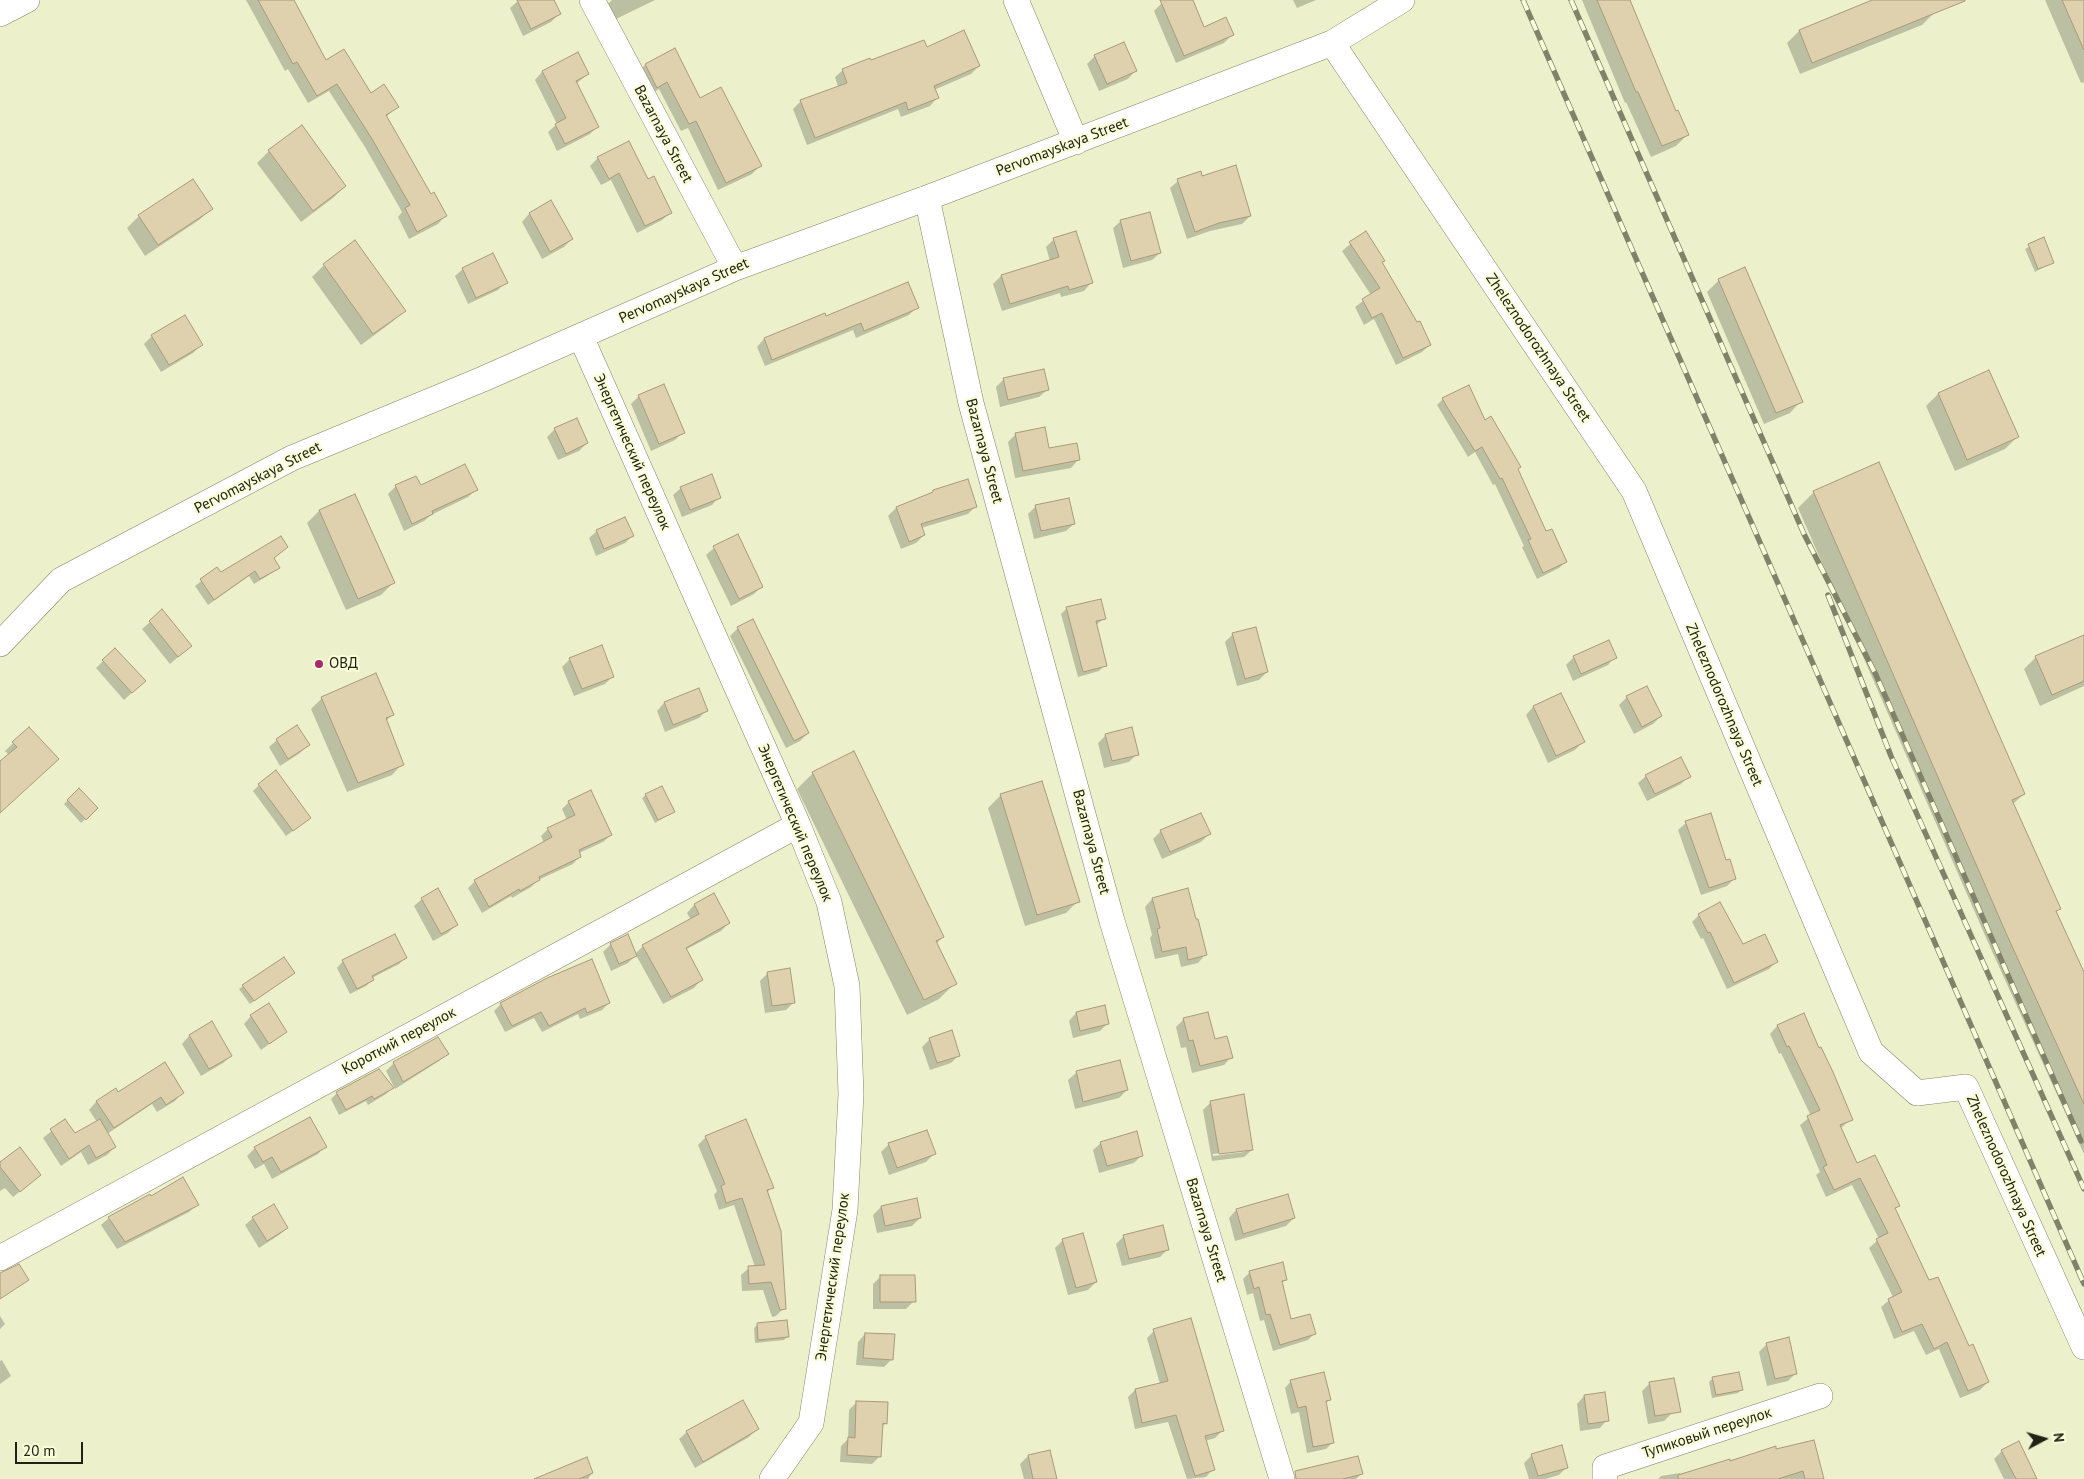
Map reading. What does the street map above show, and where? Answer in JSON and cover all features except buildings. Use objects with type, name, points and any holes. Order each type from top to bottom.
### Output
[{"type":"street","points":[[0,14],[27,0]]},
{"type":"street","name":"Bazarnaya Street","points":[[592,0],[735,268]]},
{"type":"street","points":[[1016,0],[1076,142]]},
{"type":"street","name":"Pervomayskaya Street","points":[[0,644],[60,580],[292,458],[483,379],[735,268],[1076,142],[1332,43],[1402,0]]},
{"type":"street","name":"Zheleznodorozhnaya Street","points":[[1332,43],[1634,491],[1871,1052],[1917,1093],[1966,1087],[2084,1347]]},
{"type":"street","name":"Bazarnaya Street","points":[[927,198],[971,403],[1112,921],[1282,1479]]},
{"type":"street","name":"Энергетический переулок","points":[[580,337],[798,825],[829,902],[847,986],[851,1094],[845,1210],[811,1423],[772,1479]]},
{"type":"street","name":"Короткий переулок","points":[[0,1258],[798,825]]},
{"type":"street","name":"Тупиковый переулок","points":[[1605,1479],[1605,1467],[1820,1396]]},
{"type":"railway","points":[[1523,0],[2084,1284]]},
{"type":"railway","points":[[1571,0],[1804,534],[1876,675],[2081,1141]]},
{"type":"railway","points":[[1828,595],[1891,756],[2084,1189]]},
{"type":"place","name":"ОВД","points":[[319,664]]}]
